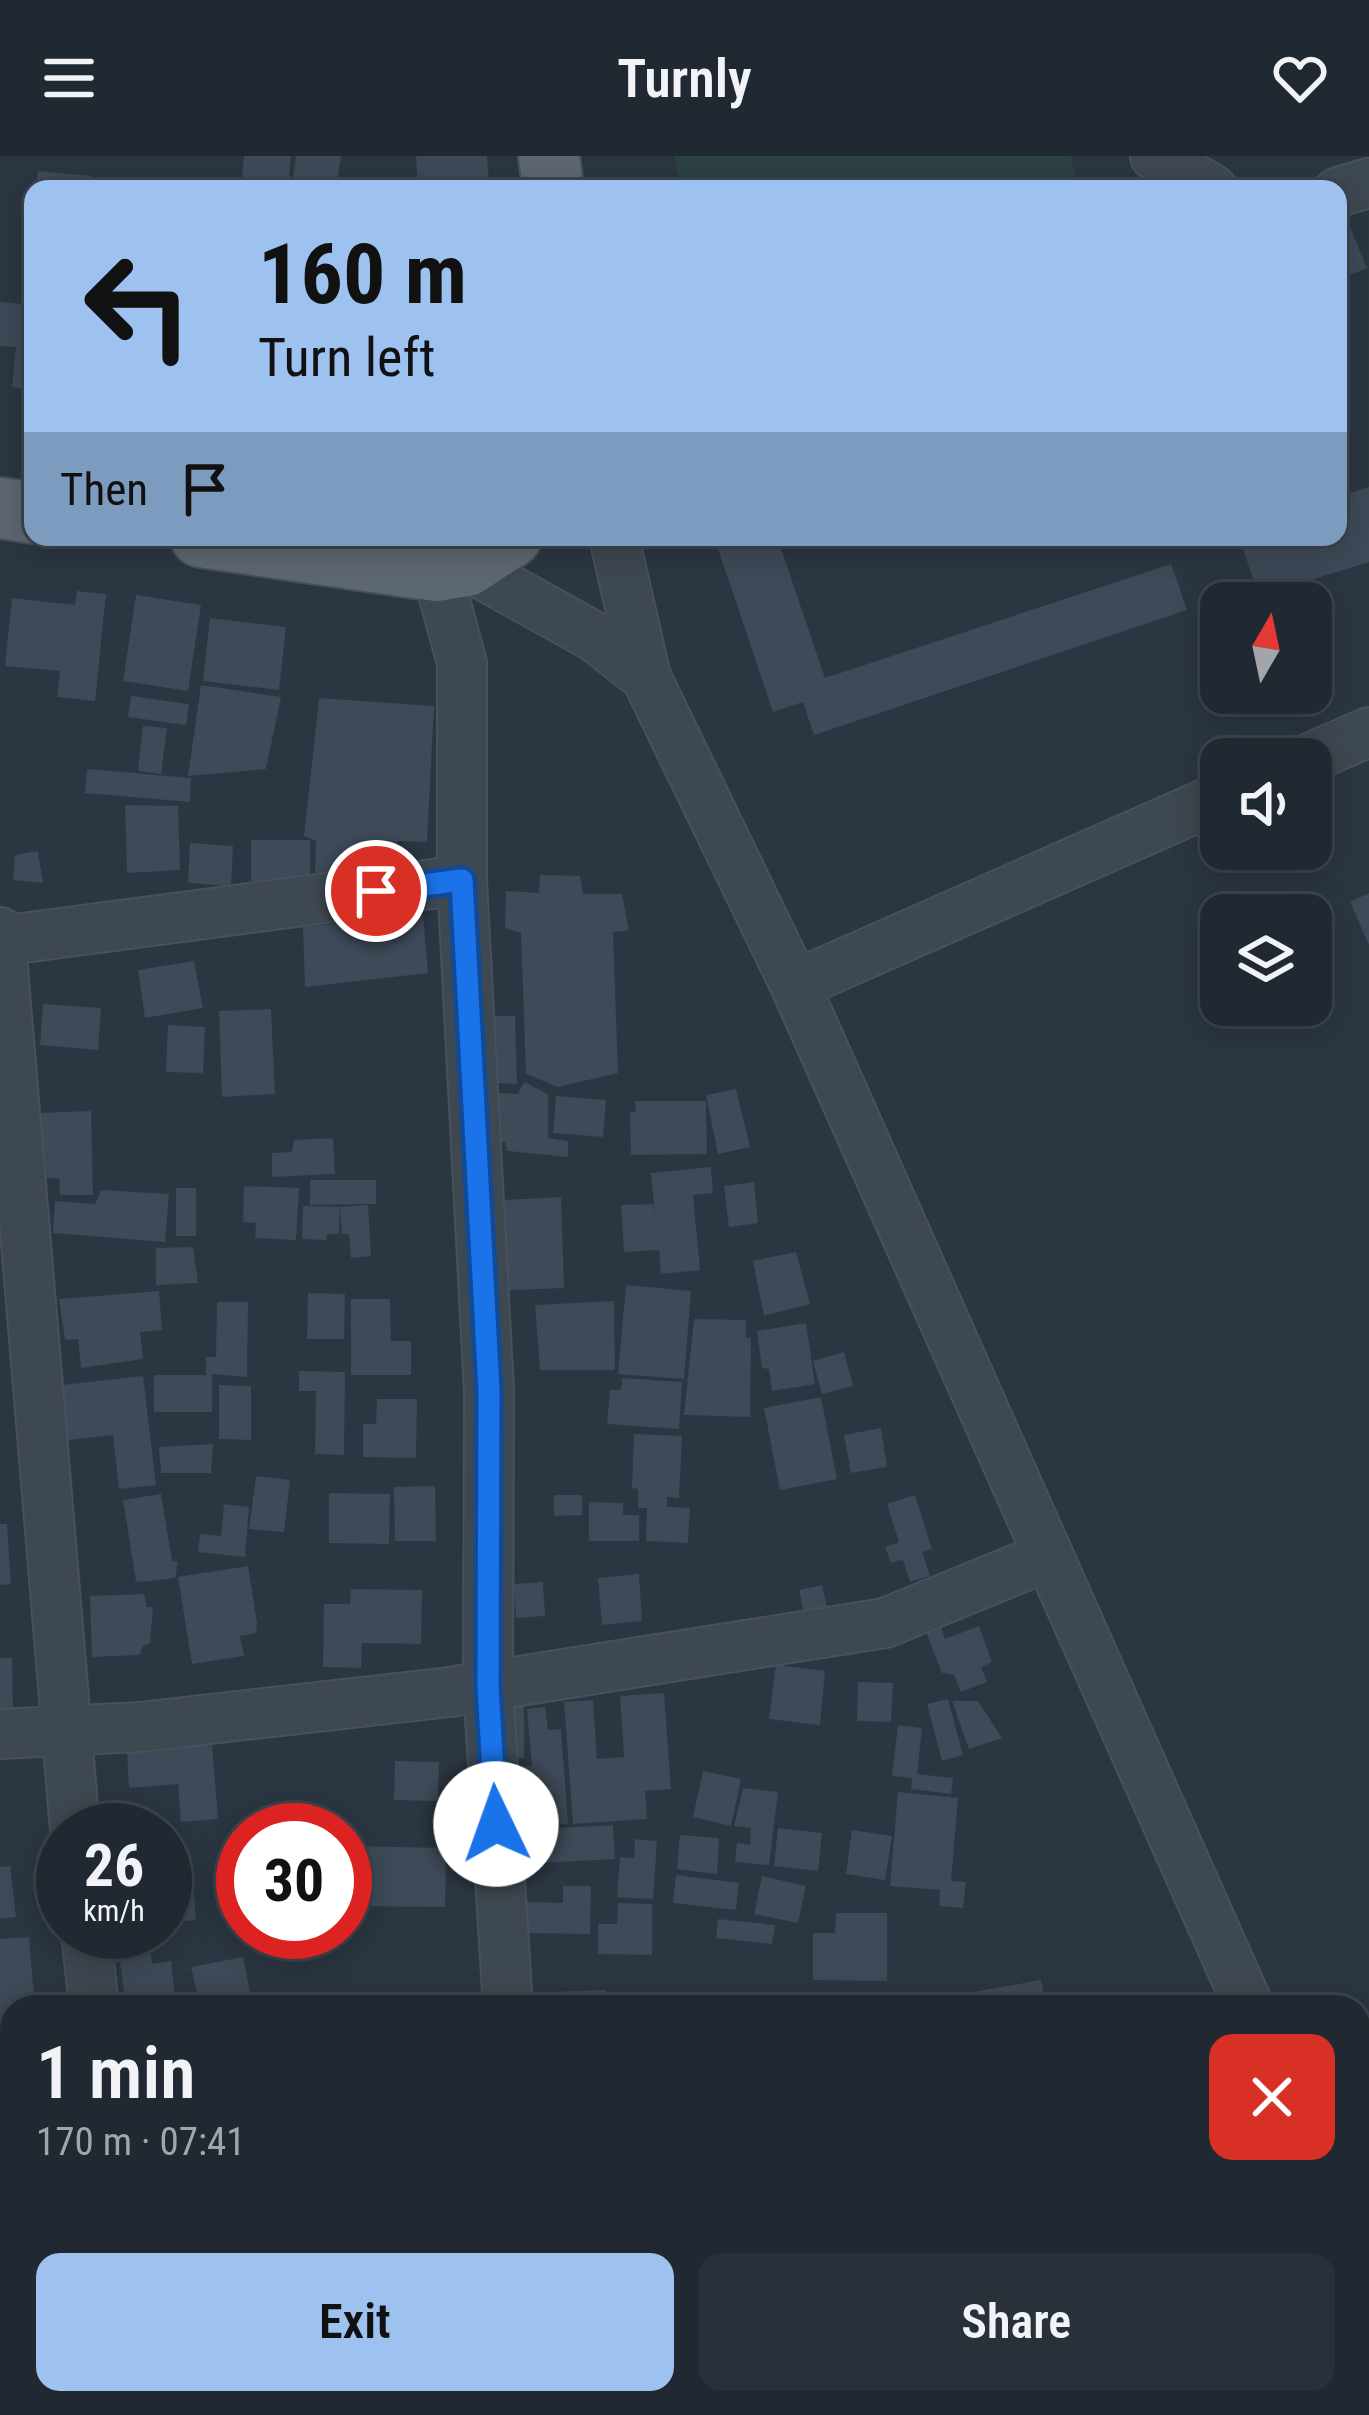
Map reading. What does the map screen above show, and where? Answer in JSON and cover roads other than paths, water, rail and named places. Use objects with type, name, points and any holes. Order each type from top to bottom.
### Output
[{"type":"main road","points":[[317,546],[471,558]]},
{"type":"street","points":[[1155,156],[1196,180]]},
{"type":"street","points":[[616,546],[646,677],[795,985],[1244,1995]]},
{"type":"street","points":[[507,1995],[488,1686],[489,1391],[462,880],[462,663],[471,558],[595,637],[646,677]]},
{"type":"street","points":[[1332,748],[1369,732]]},
{"type":"street","points":[[795,985],[1200,806]]},
{"type":"street","points":[[73,1803],[0,938],[462,880]]},
{"type":"street","points":[[0,1734],[140,1727],[488,1686],[885,1623],[1049,1556]]},
{"type":"street","points":[[89,1959],[93,1995]]}]
